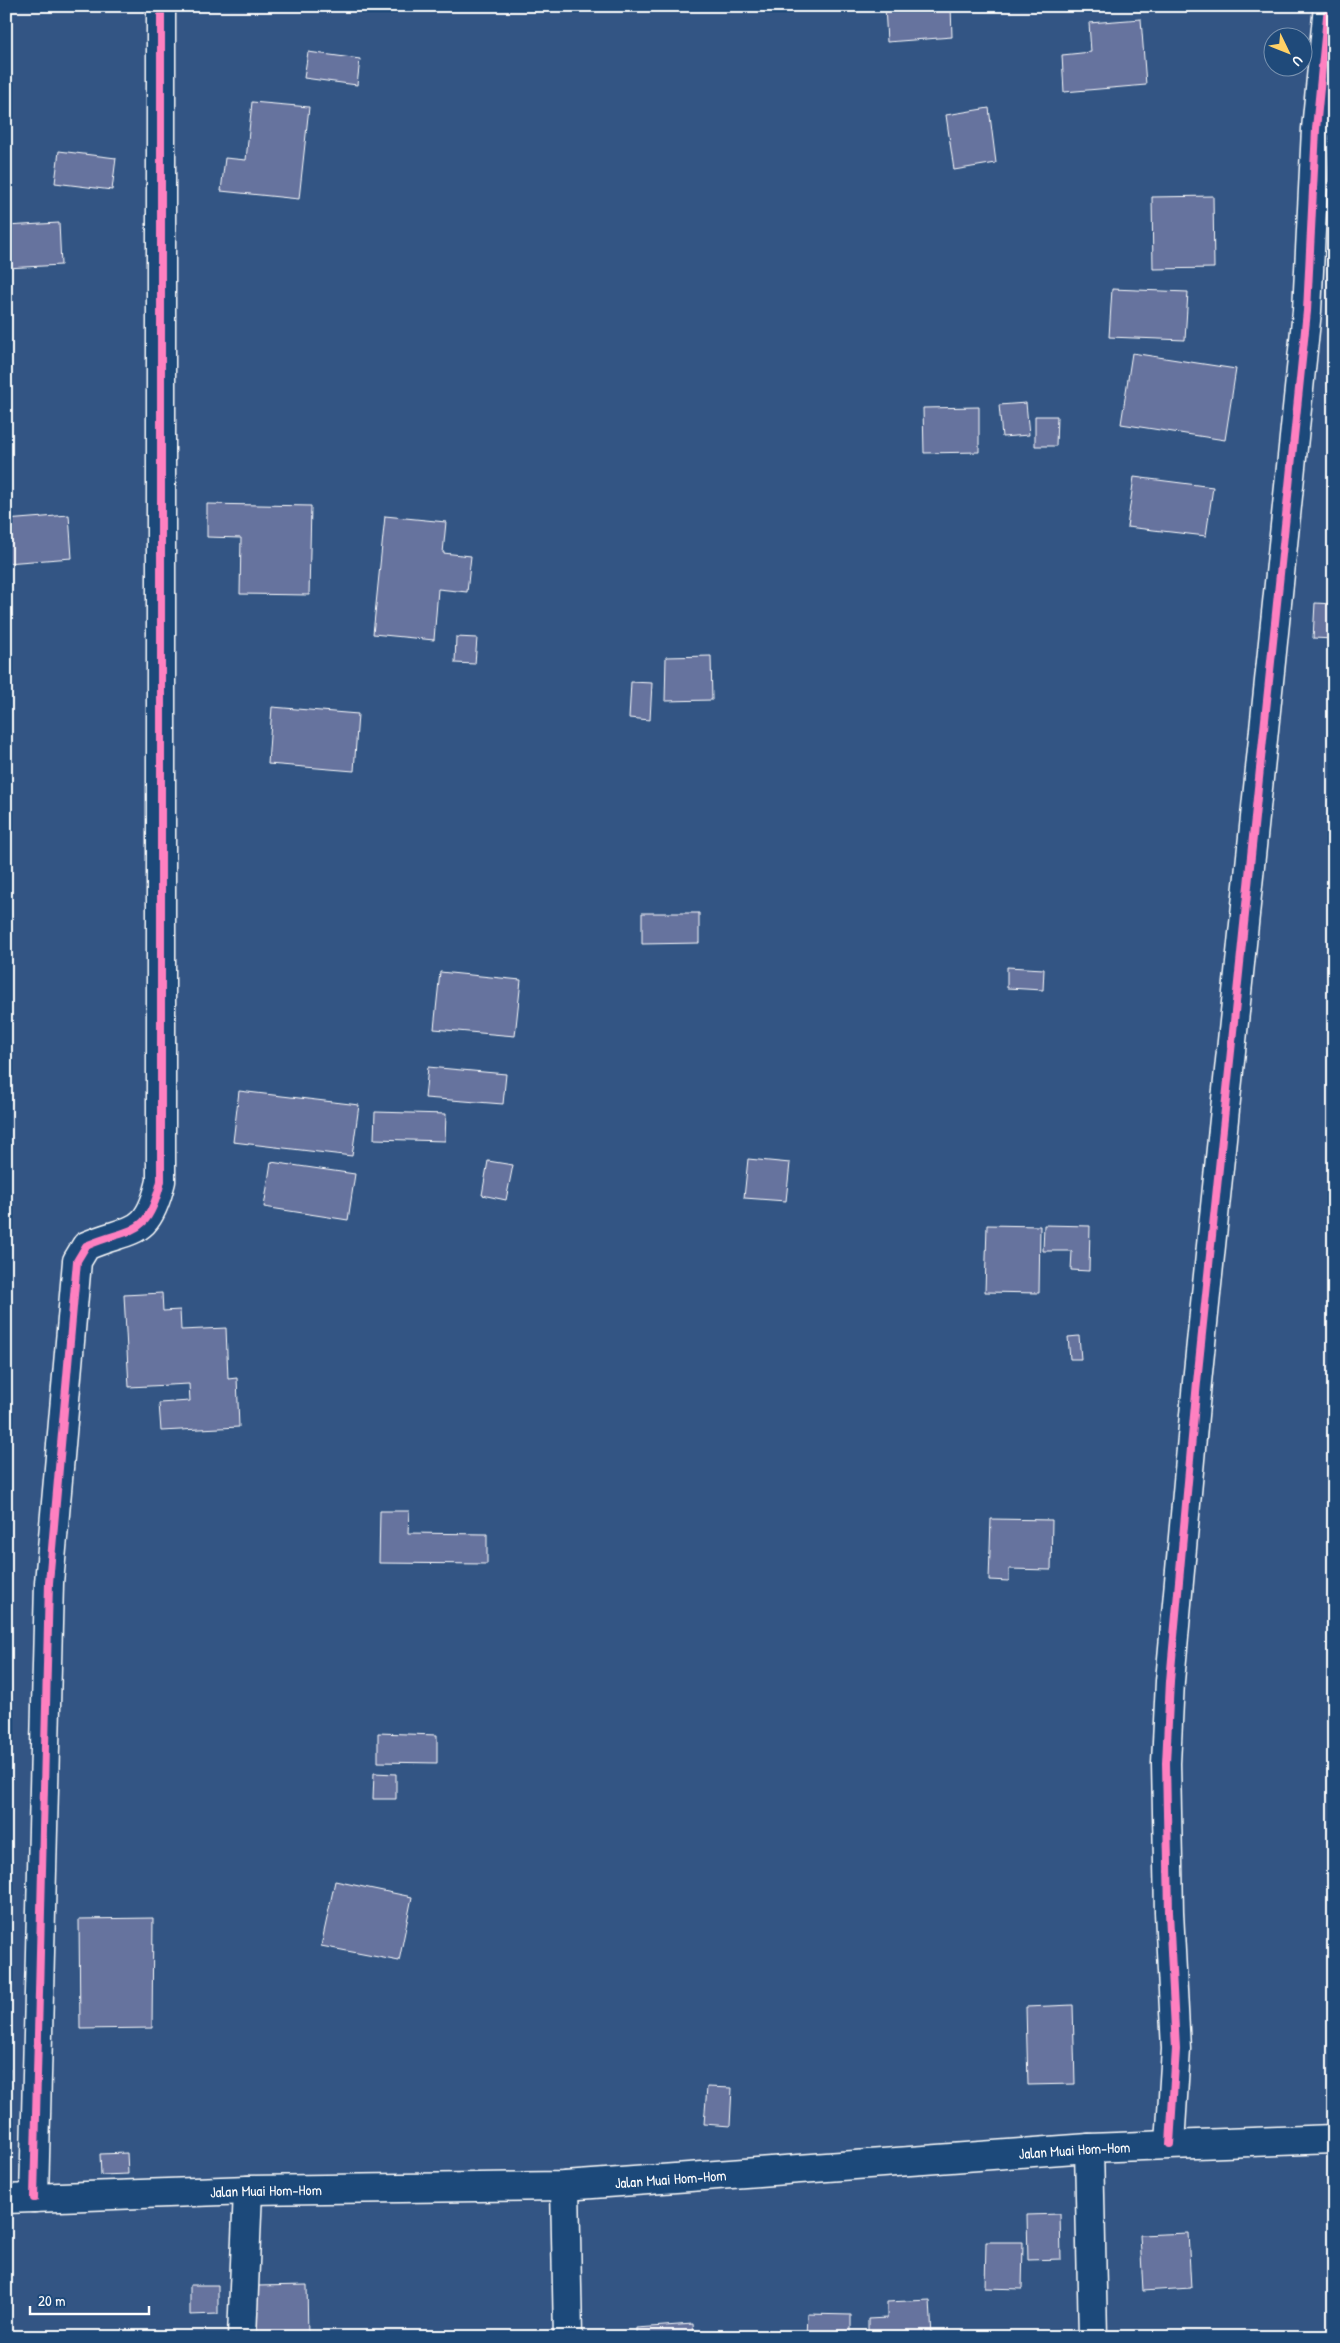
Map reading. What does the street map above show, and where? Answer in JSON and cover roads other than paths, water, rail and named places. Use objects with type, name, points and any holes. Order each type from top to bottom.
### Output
[{"type":"street","points":[[34,2198],[49,1583],[77,1261],[86,1246],[138,1229],[151,1211],[161,1181],[161,6]]},
{"type":"street","points":[[1170,2144],[1176,2048],[1169,1912],[1166,1772],[1170,1681],[1197,1382],[1307,311],[1316,129],[1328,6]]},
{"type":"street","name":"Jalan Muai Hom-Hom","points":[[6,2199],[248,2190],[565,2186],[1089,2148],[1334,2138]]},
{"type":"street","points":[[1089,2148],[1093,2337]]},
{"type":"street","points":[[565,2186],[568,2337]]},
{"type":"street","points":[[242,2337],[248,2190]]}]
